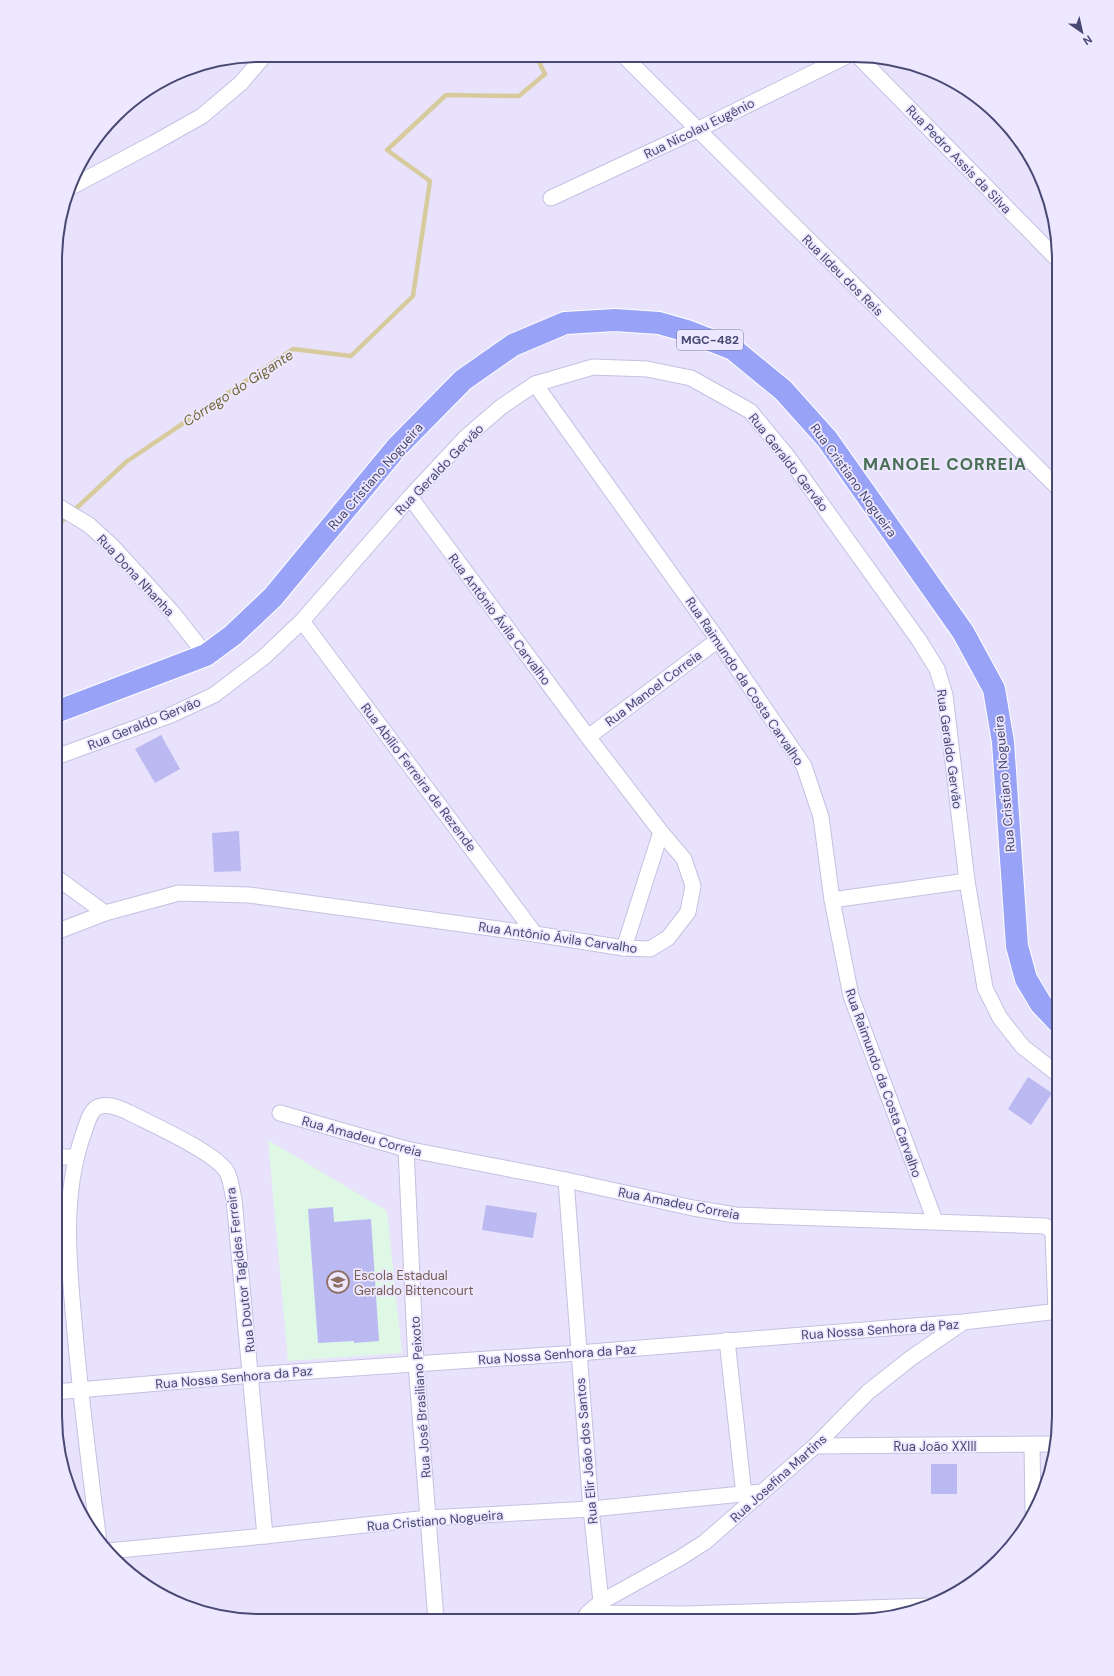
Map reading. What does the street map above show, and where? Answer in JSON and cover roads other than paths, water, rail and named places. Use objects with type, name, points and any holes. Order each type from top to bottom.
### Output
[{"type":"highway","name":"Rua Cristiano Nogueira","points":[[62,710],[206,656],[233,635],[273,597],[397,447],[464,380],[513,345],[565,323],[615,320],[659,323],[687,331],[733,349],[783,390],[827,439],[962,632],[994,689],[1003,742],[1017,946],[1026,979],[1041,1004],[1052,1016]]},
{"type":"street","points":[[77,184],[202,116],[241,82],[259,62]]},
{"type":"street","name":"Rua Ildeu dos Reis","points":[[630,62],[1052,482]]},
{"type":"street","name":"Rua Nicolau Eugênio","points":[[551,198],[697,130],[835,62]]},
{"type":"street","name":"Rua Pedro Assis da Silva","points":[[864,62],[1052,254]]},
{"type":"street","name":"Rua Geraldo Gervão","points":[[62,755],[171,715],[214,695],[264,657],[302,621],[410,497],[465,438],[501,407],[535,384],[593,367],[647,369],[691,378],[750,411],[788,457],[919,640],[937,669],[945,695],[967,881],[985,988],[1000,1018],[1022,1047],[1052,1070]]},
{"type":"street","name":"Rua Raimundo da Costa Carvalho","points":[[535,384],[718,640],[804,766],[821,817],[832,900],[851,996],[935,1222]]},
{"type":"street","name":"Rua Antônio Ávila Carvalho","points":[[62,930],[105,913],[179,893],[249,895],[535,934],[624,948],[650,949],[668,938],[688,912],[693,886],[684,860],[588,737],[410,497]]},
{"type":"street","name":"Rua Dona Nhanha","points":[[62,509],[89,525],[133,568],[172,612],[206,656]]},
{"type":"street","name":"Rua Abílio Ferreira de Rezende","points":[[302,621],[535,934]]},
{"type":"street","name":"Rua Manoel Correia","points":[[588,737],[718,640]]},
{"type":"street","points":[[624,948],[661,832]]},
{"type":"street","points":[[62,881],[105,913]]},
{"type":"street","points":[[832,900],[967,881]]},
{"type":"street","name":"Rua Doutor Tagides Ferreira","points":[[76,1157],[88,1121],[95,1109],[101,1106],[117,1108],[128,1112],[205,1152],[220,1162],[227,1173],[234,1199],[252,1375],[265,1536]]},
{"type":"street","name":"Rua Amadeu Correia","points":[[280,1113],[406,1149],[566,1180],[693,1208],[735,1215],[1045,1226],[1052,1232]]},
{"type":"street","name":"Rua José Brasiliano Peixoto","points":[[406,1149],[416,1364],[436,1614]]},
{"type":"street","points":[[62,1157],[76,1157],[68,1227],[71,1288],[80,1390],[97,1529]]},
{"type":"street","name":"Rua Elir João dos Santos","points":[[566,1180],[578,1353],[591,1509],[601,1602]]},
{"type":"street","name":"Rua Nossa Senhora da Paz","points":[[62,1391],[252,1375],[578,1353],[963,1322],[1052,1312]]},
{"type":"street","name":"Rua Josefina Martins","points":[[588,1614],[601,1602],[680,1558],[705,1542],[815,1446],[868,1392],[911,1358],[963,1322]]},
{"type":"street","points":[[727,1340],[744,1495]]},
{"type":"street","name":"Rua João XXIII","points":[[815,1446],[1050,1444]]},
{"type":"street","points":[[1032,1445],[1033,1502]]},
{"type":"street","name":"Rua Cristiano Nogueira","points":[[114,1550],[428,1518],[591,1509],[744,1495],[762,1492]]},
{"type":"street","points":[[752,1614],[905,1607]]},
{"type":"waterway","name":"Córrego do Gigante","points":[[62,521],[126,462],[293,349],[351,356],[413,296],[430,181],[387,150],[446,95],[519,96],[545,74],[539,62]]},
{"type":"place","name":"Escola Estadual Geraldo Bittencourt","points":[[338,1282]]},
{"type":"district","name":"MANOEL CORREIA","points":[[945,464]]}]
